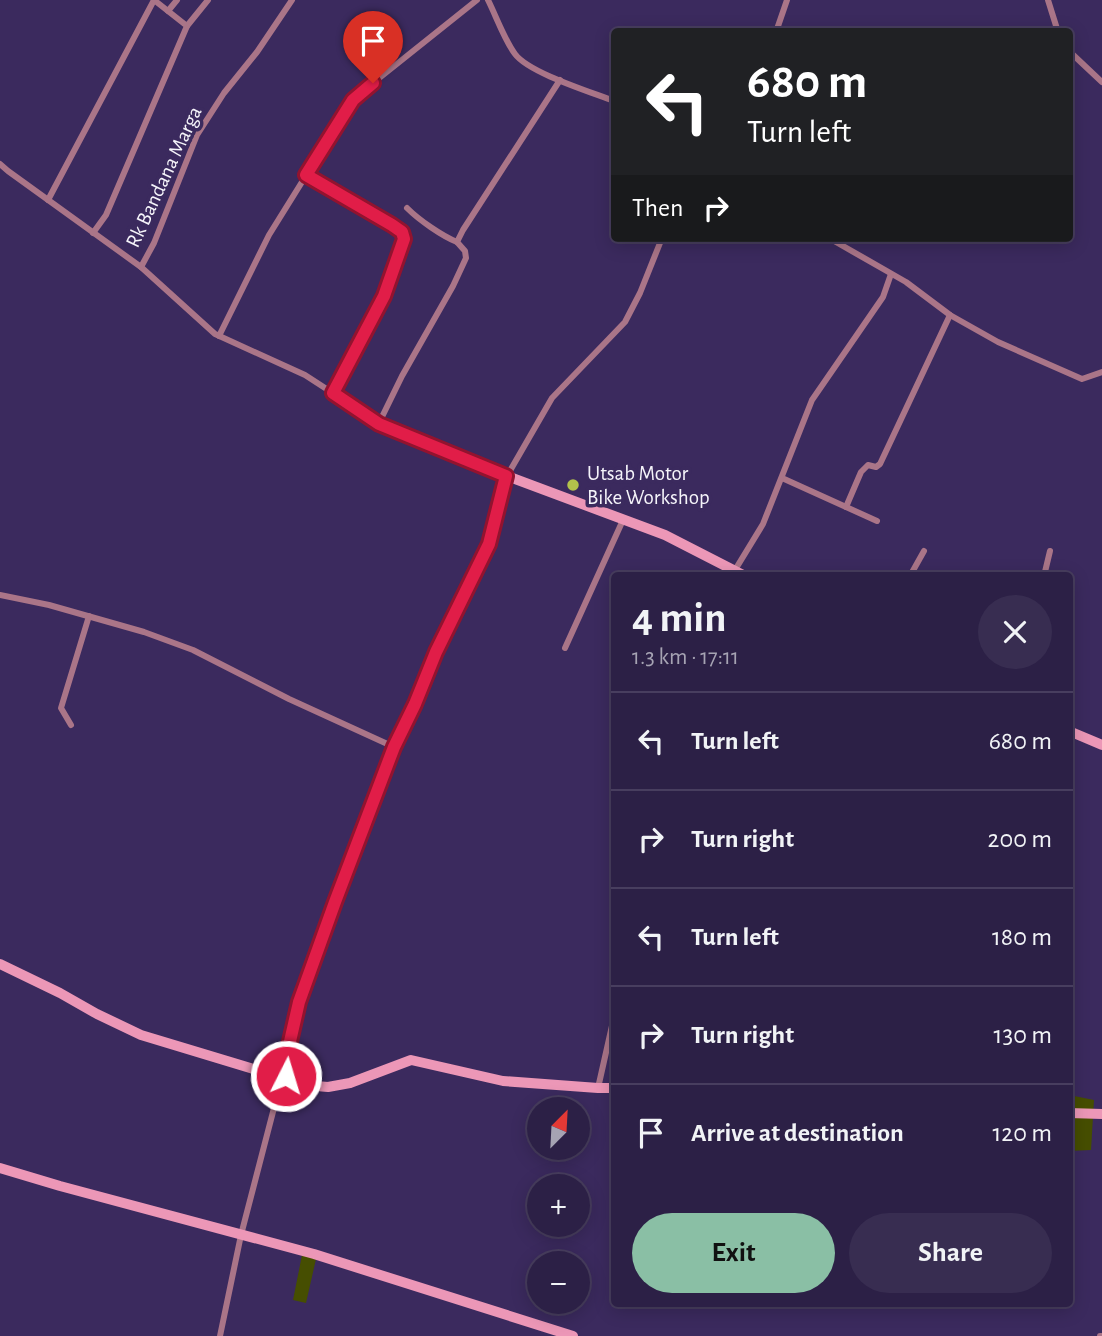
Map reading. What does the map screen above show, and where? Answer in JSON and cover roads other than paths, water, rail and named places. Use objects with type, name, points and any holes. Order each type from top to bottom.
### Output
[{"type":"street","points":[[48,200],[154,0],[187,26]]},
{"type":"street","points":[[168,11],[177,0]]},
{"type":"street","points":[[93,233],[106,215],[187,26],[208,0]]},
{"type":"street","name":"Rk Bandana Marga","points":[[141,267],[154,243],[197,135],[292,0]]},
{"type":"street","points":[[219,336],[269,235],[353,100],[477,0]]},
{"type":"street","points":[[488,0],[513,53],[522,62],[535,70],[611,100]]},
{"type":"street","points":[[777,28],[787,0]]},
{"type":"street","points":[[1048,0],[1057,28]]},
{"type":"street","points":[[1073,55],[1102,82]]},
{"type":"street","points":[[457,242],[560,80]]},
{"type":"street","points":[[0,164],[141,267],[215,334],[305,375],[379,424],[506,476],[665,535],[740,572]]},
{"type":"street","points":[[306,175],[392,225],[402,232],[404,239],[384,296],[333,393]]},
{"type":"street","points":[[379,424],[466,258],[465,251],[457,242],[407,208]]},
{"type":"street","points":[[220,1336],[241,1235],[299,1002],[394,747],[436,652],[489,544],[506,476],[552,398],[625,322],[660,242]]},
{"type":"street","points":[[836,242],[906,282],[950,315],[998,342],[1082,379],[1102,372]]},
{"type":"street","points":[[735,569],[763,524],[812,400],[883,297],[891,274]]},
{"type":"street","points":[[846,507],[861,472],[868,465],[876,467],[880,464],[950,315]]},
{"type":"street","points":[[782,478],[877,521]]},
{"type":"street","points":[[565,648],[623,520]]},
{"type":"street","points":[[912,572],[924,551]]},
{"type":"street","points":[[1045,572],[1050,551]]},
{"type":"street","points":[[0,596],[89,616],[193,650],[289,699],[394,747]]},
{"type":"street","points":[[71,725],[61,708],[89,616]]},
{"type":"street","points":[[1073,733],[1102,745]]},
{"type":"street","points":[[0,964],[141,1035],[316,1086],[351,1083],[411,1060],[503,1081],[611,1088]]},
{"type":"street","points":[[598,1088],[611,1030]]},
{"type":"street","points":[[1073,1113],[1102,1114]]},
{"type":"street","points":[[0,1168],[314,1254],[573,1336]]},
{"type":"place","name":"Utsab Motor Bike Workshop","points":[[573,485]]}]
